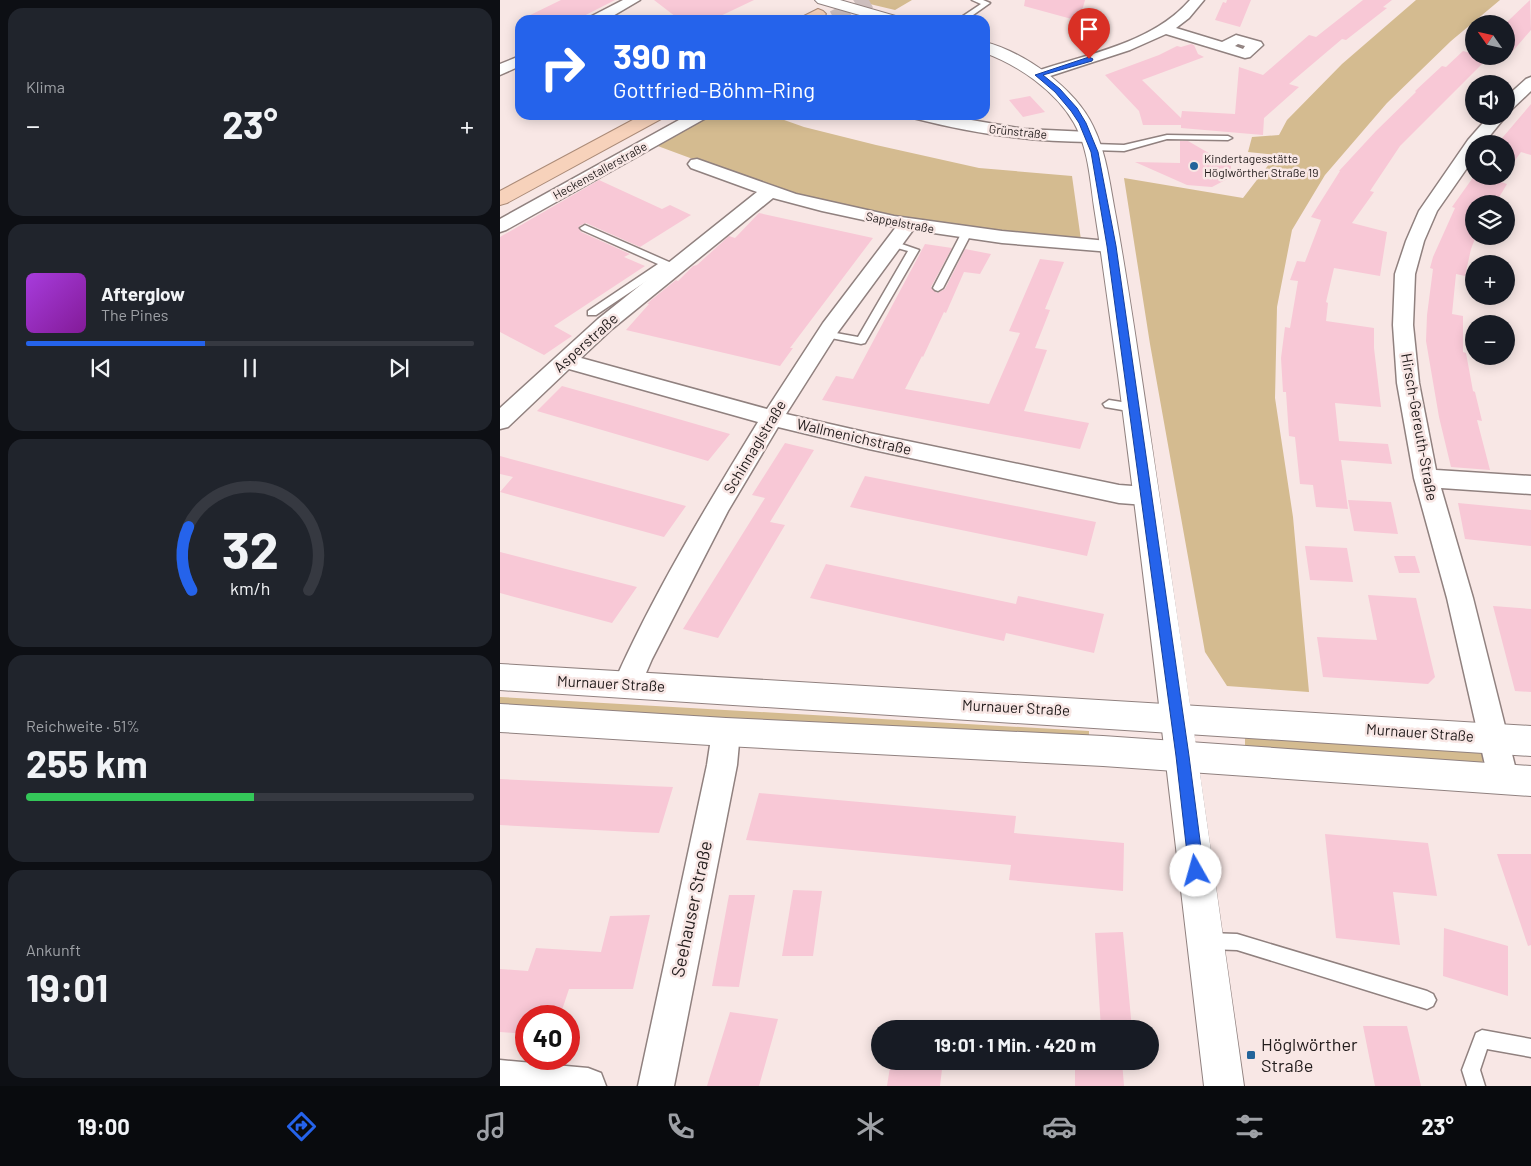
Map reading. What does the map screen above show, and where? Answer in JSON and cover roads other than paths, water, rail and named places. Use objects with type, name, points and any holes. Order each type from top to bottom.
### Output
[{"type":"highway","points":[[500,183],[618,120]]},
{"type":"highway","name":"Heckenstallerstraße","points":[[500,199],[646,120]]},
{"type":"highway","points":[[517,170],[560,151]]},
{"type":"main road","points":[[816,11],[848,15]]},
{"type":"main road","points":[[990,51],[1014,60],[1038,75],[1070,105],[1083,123],[1091,142],[1111,246],[1134,408],[1183,756],[1224,1086]]},
{"type":"main road","name":"Murnauer Straße","points":[[500,677],[1531,741]]},
{"type":"main road","points":[[500,718],[726,732],[1103,750],[1517,780]]},
{"type":"street","points":[[604,15],[633,0]]},
{"type":"street","points":[[1038,75],[1104,54],[1165,29],[1187,12],[1197,0]]},
{"type":"street","points":[[1165,29],[1225,47]]},
{"type":"street","points":[[500,70],[515,62]]},
{"type":"street","points":[[1515,97],[1531,82]]},
{"type":"street","name":"Heckenstallerstraße","points":[[500,226],[691,120]]},
{"type":"street","name":"Grünstraße","points":[[942,120],[1019,134],[1091,142]]},
{"type":"street","name":"Hirsch-Gereuth-Straße","points":[[1482,135],[1490,125]]},
{"type":"street","name":"Hirsch-Gereuth-Straße","points":[[1465,157],[1428,211],[1415,241],[1405,274],[1402,325],[1408,383],[1426,478],[1458,589],[1493,738],[1517,780]]},
{"type":"street","name":"Sappelstraße","points":[[697,164],[770,191],[821,206],[907,225],[966,234],[1111,246]]},
{"type":"street","name":"Asperstraße","points":[[500,421],[669,265],[770,191]]},
{"type":"street","name":"Schinnaglstraße","points":[[628,685],[639,657],[718,507],[826,334],[907,225]]},
{"type":"street","name":"Wallmenichstraße","points":[[565,361],[772,418],[869,441],[1110,492],[1146,496]]},
{"type":"street","points":[[1426,478],[1531,486]]},
{"type":"street","name":"Seehauser Straße","points":[[656,1086],[722,765],[726,732]]},
{"type":"street","points":[[500,1078],[588,1086]]},
{"type":"lane","points":[[968,15],[987,3],[975,0]]},
{"type":"lane","points":[[1091,142],[1124,148],[1167,137],[1228,138]]},
{"type":"lane","points":[[585,228],[669,265]]},
{"type":"lane","points":[[938,288],[966,234]]},
{"type":"lane","points":[[826,334],[861,341],[914,250],[893,244]]},
{"type":"lane","points":[[592,312],[669,265]]},
{"type":"lane","points":[[1109,404],[1134,408]]},
{"type":"lane","points":[[1205,941],[1238,942],[1427,1000]]},
{"type":"lane","points":[[1476,1086],[1471,1070],[1482,1039],[1531,1048]]},
{"type":"tunnel","points":[[841,15],[869,0]]},
{"type":"place","name":"Kindertagesstätte Höglwörther Straße 19","points":[[1194,166]]},
{"type":"place","name":"Höglwörther Straße","points":[[1251,1055]]}]
